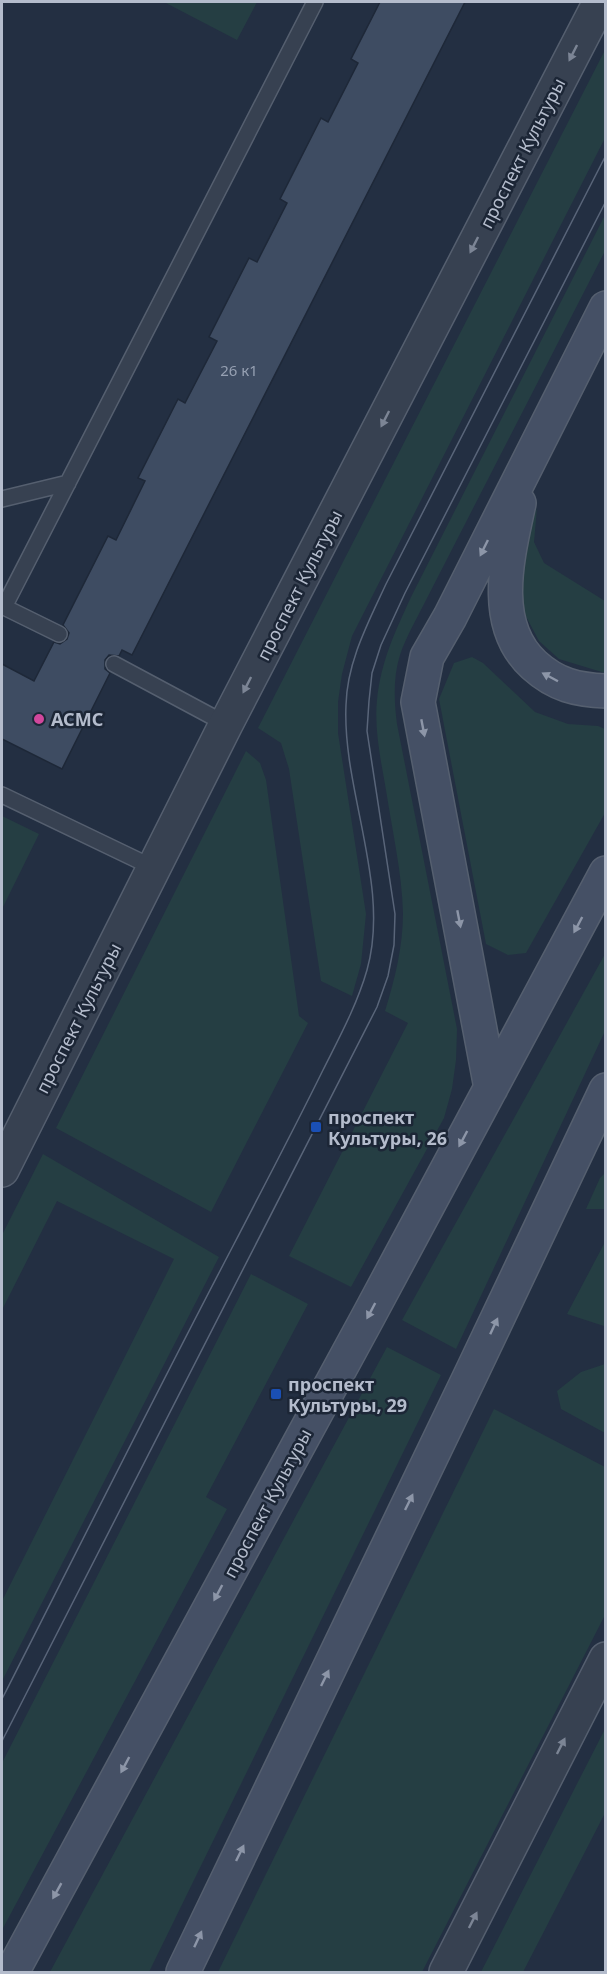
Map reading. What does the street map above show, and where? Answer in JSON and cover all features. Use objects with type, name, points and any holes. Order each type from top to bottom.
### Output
[{"type":"main road","points":[[491,1088],[418,702],[427,657],[450,617],[606,308]]},
{"type":"main road","points":[[529,458],[507,563],[506,604],[511,631],[522,654],[545,675],[580,690],[606,691]]},
{"type":"main road","name":"проспект Культуры","points":[[12,1972],[606,873]]},
{"type":"main road","points":[[183,1972],[606,1090]]},
{"type":"main road","points":[[571,1161],[606,1144]]},
{"type":"street","name":"проспект Культуры","points":[[2,1170],[226,724],[600,2]]},
{"type":"street","points":[[446,1972],[606,1659]]},
{"type":"lane","points":[[59,634],[3,606],[315,2]]},
{"type":"lane","points":[[2,499],[68,483]]},
{"type":"lane","points":[[114,664],[226,724]]},
{"type":"lane","points":[[2,795],[154,868]]},
{"type":"green space","points":[[164,2],[257,2],[237,40]]},
{"type":"green space","points":[[605,50],[605,138],[352,636],[342,674],[338,702],[338,733],[366,914],[361,964],[352,996],[321,981],[289,769],[281,743],[258,728]]},
{"type":"green space","points":[[605,215],[605,251],[411,629],[398,663],[395,689],[397,724],[457,1029],[456,1060],[452,1089],[444,1118],[351,1287],[289,1256],[408,1023],[385,1011],[398,962],[403,913],[399,867],[377,734],[376,711],[382,672],[394,635],[411,597]]},
{"type":"green space","points":[[537,508],[534,542],[544,563],[605,601],[605,673],[559,659],[539,641],[520,605],[519,560]]},
{"type":"green space","points":[[472,657],[483,663],[535,712],[568,724],[598,726],[605,729],[605,813],[526,953],[508,955],[486,944],[439,699],[454,663]]},
{"type":"green space","points":[[246,751],[260,763],[266,780],[299,1016],[308,1023],[211,1212],[56,1128]]},
{"type":"green space","points":[[2,816],[39,834],[2,909]]},
{"type":"green space","points":[[605,954],[605,1031],[456,1349],[402,1320]]},
{"type":"green space","points":[[43,1154],[219,1257],[2,1681],[2,1601],[174,1259],[57,1201],[2,1310],[2,1235]]},
{"type":"green space","points":[[605,1173],[605,1209],[586,1209],[600,1178]]},
{"type":"green space","points":[[605,1242],[606,1326],[604,1326],[567,1314]]},
{"type":"green space","points":[[251,1274],[308,1304],[206,1497],[227,1509],[2,1930],[2,1763]]},
{"type":"green space","points":[[387,1347],[441,1375],[149,1972],[50,1972]]},
{"type":"green space","points":[[606,1364],[605,1433],[561,1409],[557,1391],[581,1372]]},
{"type":"green space","points":[[494,1409],[605,1467],[605,1615],[422,1972],[218,1972]]},
{"type":"green space","points":[[605,1729],[605,1813],[523,1972],[481,1972]]},
{"type":"building","points":[[380,2],[465,2],[132,655],[122,650],[119,656],[109,655],[105,660],[105,669],[110,673],[62,769],[2,739],[2,664],[34,681],[54,642],[60,644],[67,639],[69,633],[63,625],[108,536],[116,540],[145,481],[138,478],[178,399],[185,403],[217,341],[209,337],[249,258],[257,262],[287,203],[280,199],[321,118],[328,122],[358,63],[351,59]]},
{"type":"tram line","points":[[2,1699],[301,1114],[358,996],[367,970],[373,938],[373,905],[370,872],[347,737],[347,689],[354,658],[386,584],[606,155]]},
{"type":"tram line","points":[[2,1741],[377,1007],[388,976],[394,945],[395,914],[367,731],[372,673],[381,645],[405,593],[606,201]]},
{"type":"place","name":"АСМС","points":[[39,719]]},
{"type":"place","name":"проспект Культуры, 26","points":[[316,1127]]},
{"type":"place","name":"проспект Культуры, 29","points":[[276,1394]]}]
